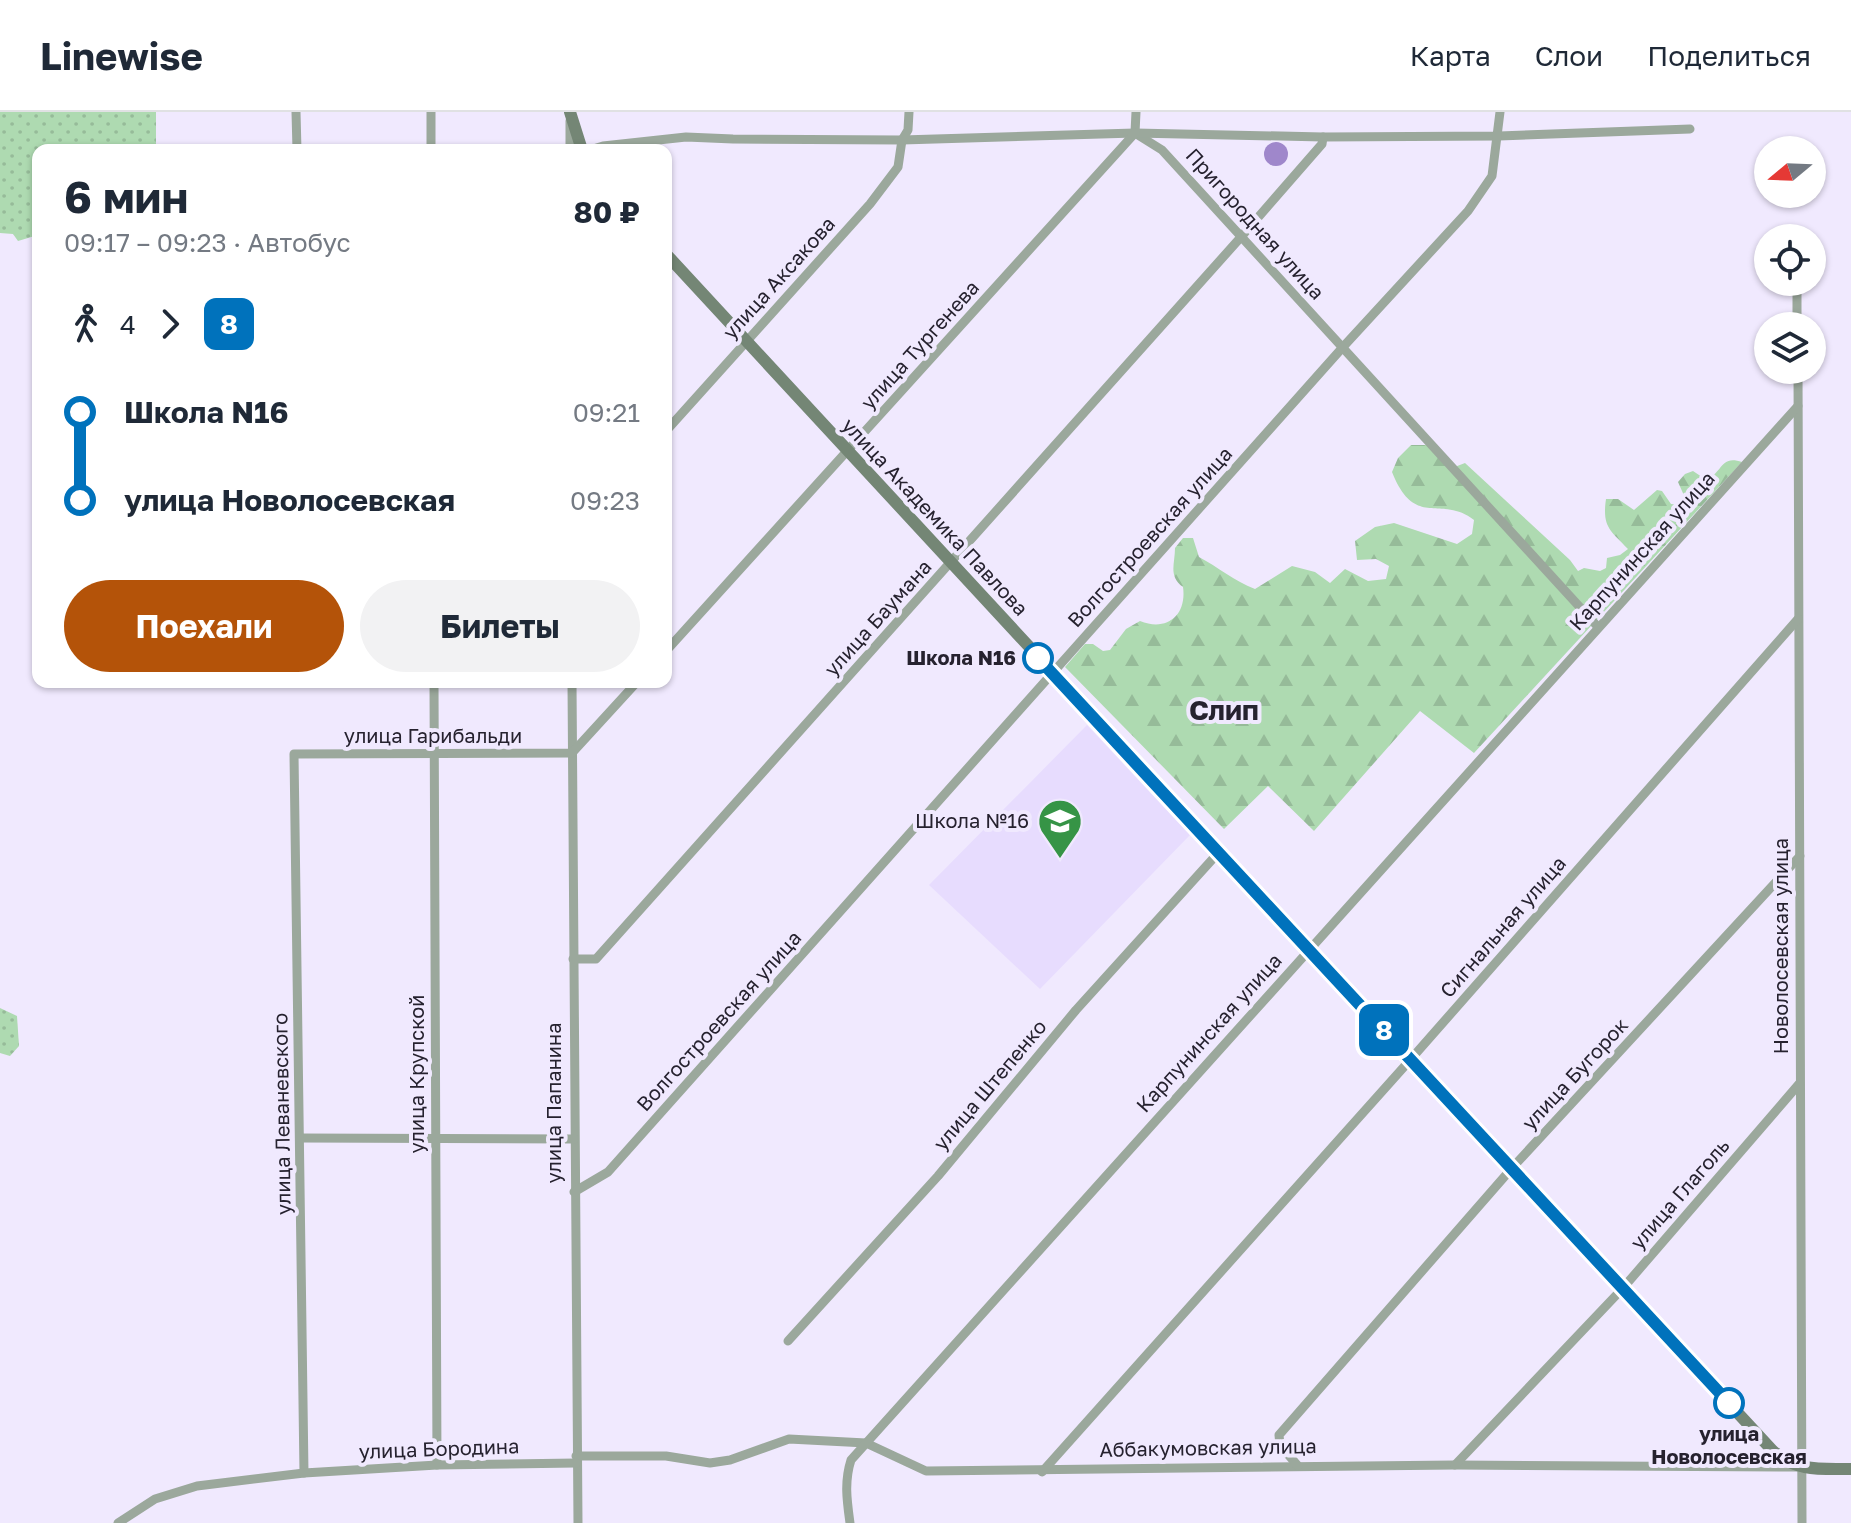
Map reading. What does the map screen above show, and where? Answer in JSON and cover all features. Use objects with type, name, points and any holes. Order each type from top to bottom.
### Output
[{"type":"street","points":[[296,112],[297,144]]},
{"type":"street","points":[[431,112],[431,144]]},
{"type":"street","name":"улица Аксакова","points":[[672,424],[870,204],[898,167],[902,140],[908,130],[909,112]]},
{"type":"street","points":[[1135,133],[1136,112]]},
{"type":"street","name":"Волгостроевская улица","points":[[574,1192],[608,1172],[1343,347],[1468,211],[1492,176],[1500,112]]},
{"type":"street","points":[[570,113],[570,144]]},
{"type":"street","points":[[570,113],[580,144]]},
{"type":"street","points":[[621,144],[686,137],[902,140],[1135,133],[1323,137],[1499,136],[1690,129]]},
{"type":"street","name":"Пригородная улица","points":[[1135,133],[1162,150],[1598,627]]},
{"type":"street","name":"улица Тургенева","points":[[672,644],[1135,133]]},
{"type":"street","name":"улица Баумана","points":[[573,959],[596,959],[1241,237],[1322,144],[1323,137]]},
{"type":"street","name":"улица Академика Павлова","points":[[672,260],[1772,1450],[1786,1462],[1801,1468]]},
{"type":"street","name":"Новолосевская улица","points":[[1798,384],[1802,1523]]},
{"type":"street","name":"Карпунинская улица","points":[[850,1523],[846,1474],[851,1460],[1798,406]]},
{"type":"street","name":"Сигнальная улица","points":[[1042,1472],[1798,619]]},
{"type":"street","name":"улица Крупской","points":[[434,688],[437,1465]]},
{"type":"street","name":"улица Папанина","points":[[572,688],[578,1523]]},
{"type":"street","points":[[572,753],[632,688]]},
{"type":"street","name":"улица Гарибальди","points":[[294,754],[572,753]]},
{"type":"street","name":"улица Леваневского","points":[[294,754],[304,1473]]},
{"type":"street","name":"улица Штепенко","points":[[788,1341],[938,1176],[1076,1010],[1219,852]]},
{"type":"street","name":"улица Бугорок","points":[[1298,1466],[1280,1445],[1279,1435],[1512,1168],[1800,856]]},
{"type":"street","name":"улица Глаголь","points":[[1455,1465],[1623,1288],[1799,1084]]},
{"type":"street","points":[[300,1138],[574,1139]]},
{"type":"street","name":"Аббакумовская улица","points":[[576,1460],[666,1456],[710,1463],[730,1460],[789,1439],[866,1443],[926,1471],[1455,1465],[1851,1469]]},
{"type":"street","name":"улица Бородина","points":[[118,1523],[155,1499],[197,1486],[304,1473],[576,1460]]},
{"type":"shaded area","points":[[1271,142],[1281,142],[1288,149],[1288,159],[1281,166],[1271,166],[1264,159],[1264,149]]},
{"type":"shaded area","name":"Школа №16","points":[[1087,725],[1190,835],[1040,989],[929,885]]},
{"type":"green space","points":[[0,112],[156,112],[156,144],[32,144],[32,237],[18,241],[13,234],[0,233]]},
{"type":"green space","points":[[1411,445],[1428,445],[1452,468],[1465,463],[1570,560],[1578,571],[1584,568],[1600,571],[1606,568],[1607,558],[1628,549],[1606,522],[1606,499],[1618,499],[1634,510],[1657,490],[1662,491],[1671,504],[1680,505],[1686,500],[1678,482],[1685,474],[1693,471],[1705,479],[1729,461],[1742,462],[1474,753],[1420,711],[1314,831],[1268,786],[1224,829],[1065,667],[1085,644],[1093,644],[1103,651],[1110,650],[1126,629],[1140,621],[1159,624],[1173,619],[1182,606],[1183,587],[1175,579],[1173,569],[1175,548],[1183,538],[1193,538],[1199,557],[1255,589],[1292,566],[1315,572],[1330,583],[1345,569],[1368,581],[1386,579],[1389,566],[1376,559],[1357,560],[1355,541],[1375,527],[1394,523],[1457,544],[1472,534],[1474,520],[1462,513],[1419,506],[1401,490],[1392,472],[1398,458]]},
{"type":"green space","points":[[0,1008],[17,1016],[19,1046],[10,1056],[0,1053]]},
{"type":"bus line","name":"8","points":[[1038,658],[1729,1403]]},
{"type":"place","name":"Школа N16","points":[[1038,658]]},
{"type":"place","name":"Школа №16","points":[[1060,860]]},
{"type":"place","name":"улица Новолосевская","points":[[1729,1403]]},
{"type":"district","name":"Слип","points":[[1224,710]]}]
